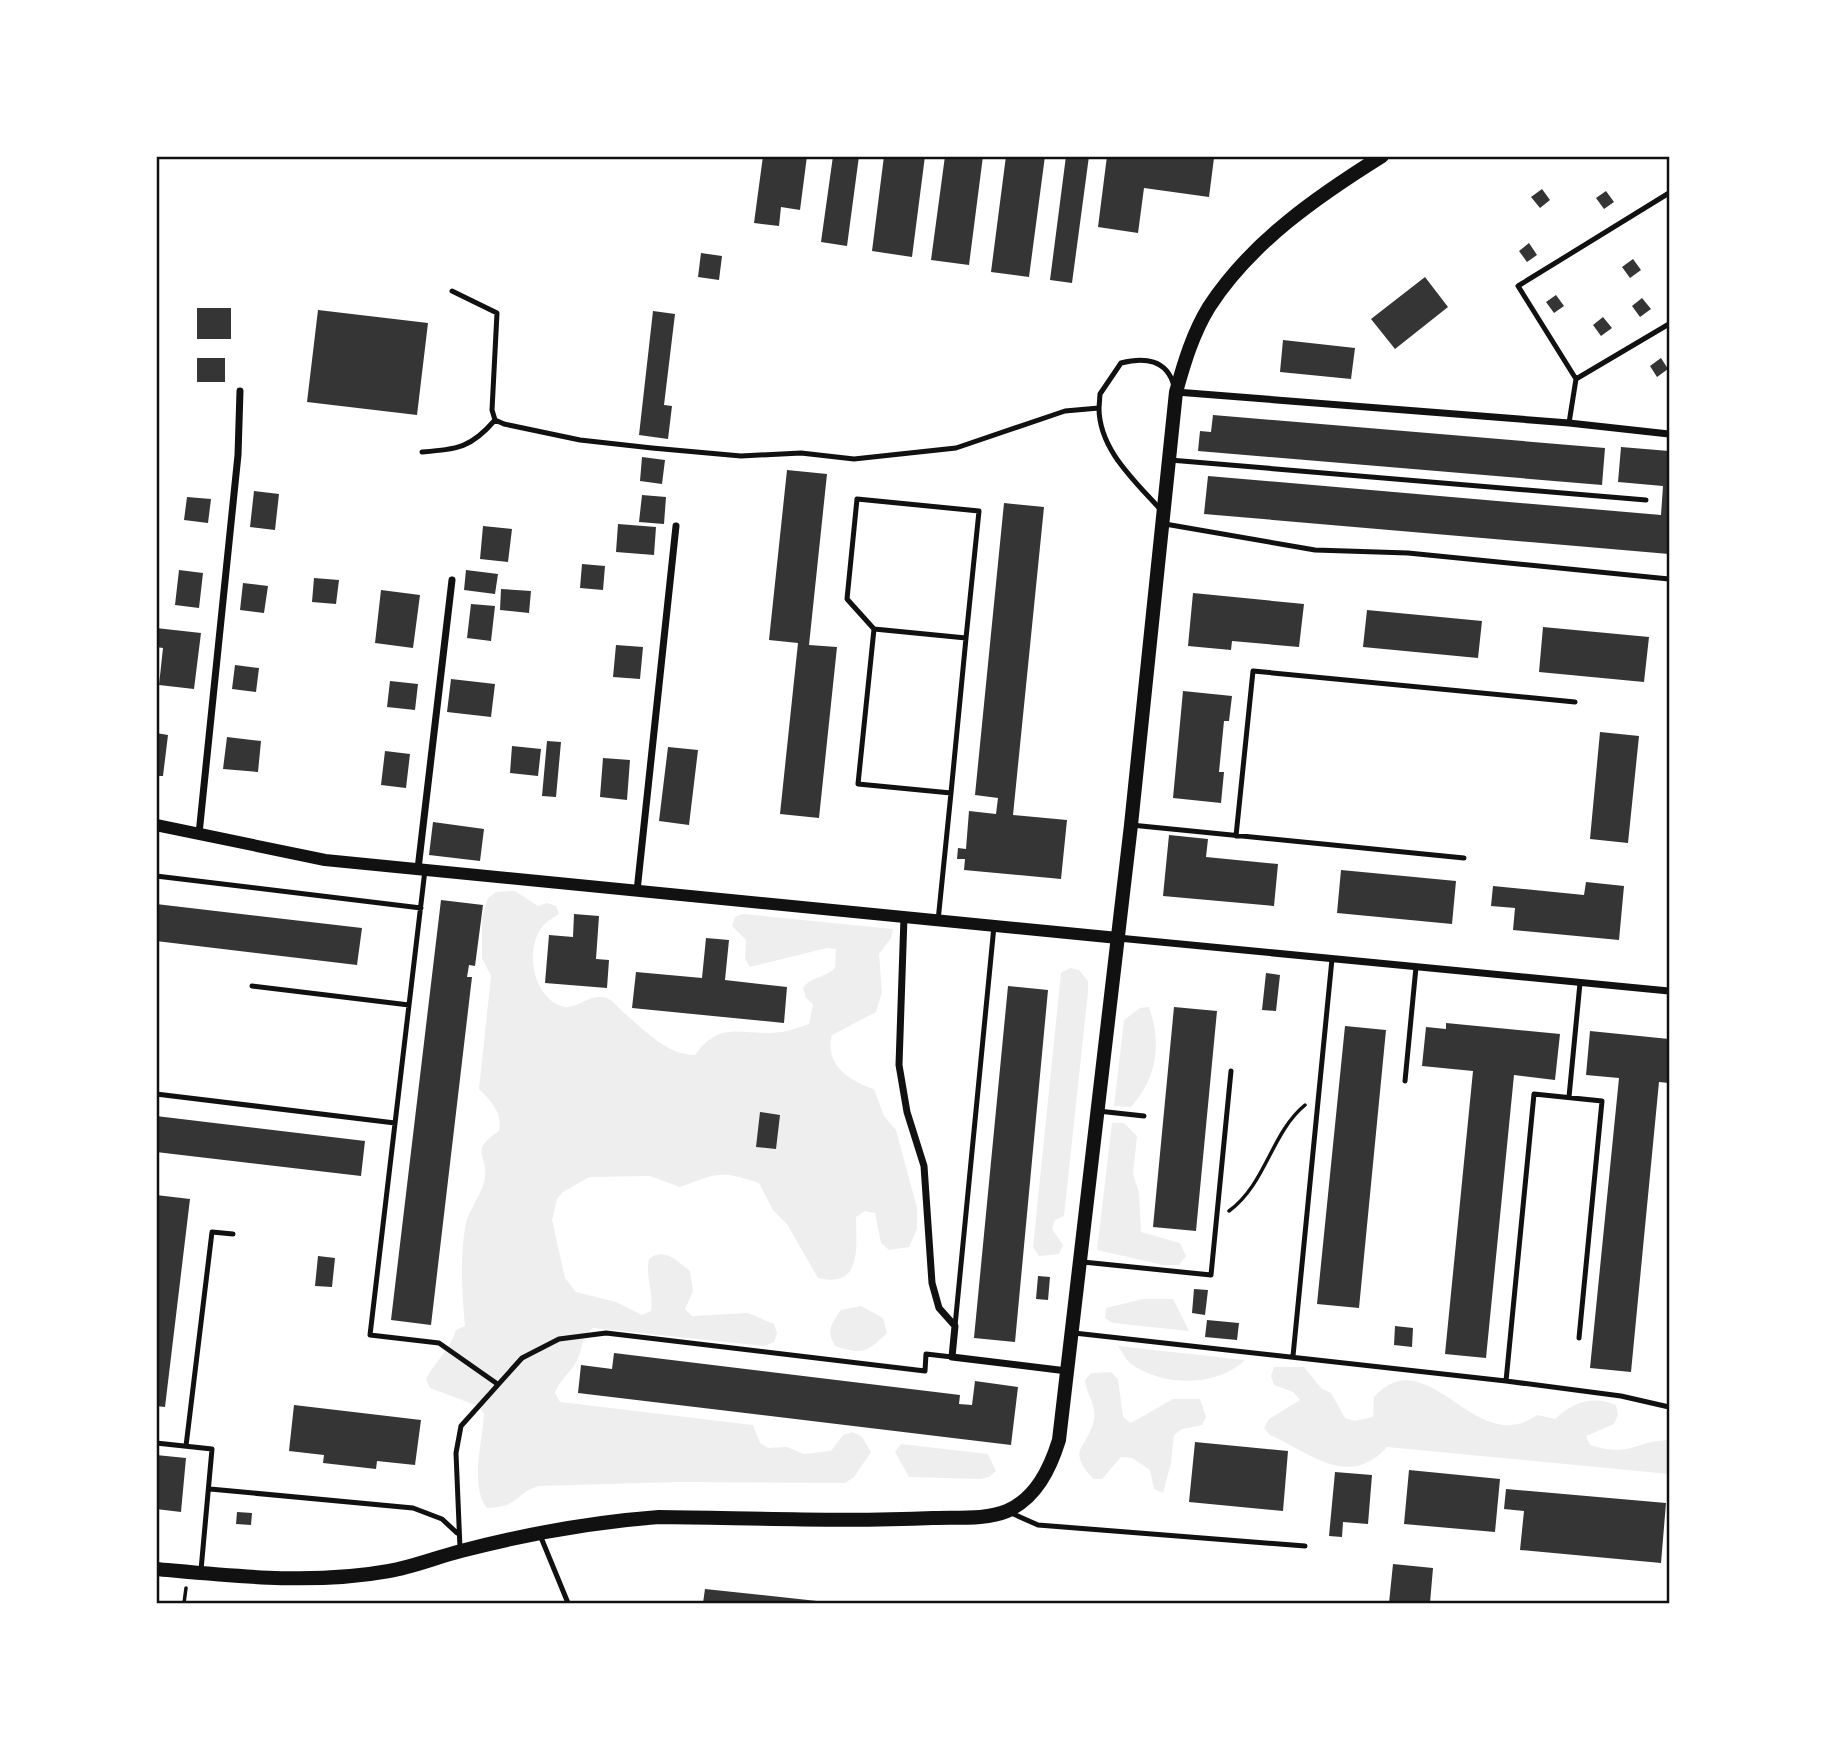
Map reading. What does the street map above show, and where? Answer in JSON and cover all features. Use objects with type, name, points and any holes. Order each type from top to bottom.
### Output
[{"type":"main road","points":[[156,1569],[268,1578],[323,1578],[390,1571],[539,1532],[659,1517],[906,1519],[1006,1511],[1029,1497],[1053,1460],[1059,1440],[1131,825],[1176,392],[1188,349],[1209,308],[1239,268],[1272,235],[1346,178],[1382,156]]},
{"type":"street","points":[[200,834],[238,455],[240,391]]},
{"type":"street","points":[[1176,392],[1569,423],[1669,434]]},
{"type":"street","points":[[637,891],[677,526]]},
{"type":"street","points":[[422,869],[452,580]]},
{"type":"street","points":[[156,825],[325,860],[1669,991]]},
{"type":"street","points":[[904,917],[899,1065],[907,1112],[924,1166],[932,1283],[939,1308],[955,1326],[952,1357],[1067,1371]]},
{"type":"lane","points":[[1569,423],[1576,379],[1518,286],[1669,193]]},
{"type":"lane","points":[[452,291],[497,313],[492,410],[495,420]]},
{"type":"lane","points":[[1576,379],[1669,324]]},
{"type":"lane","points":[[1176,392],[1171,375],[1157,363],[1139,358],[1121,363],[1100,394],[1099,425],[1106,443],[1161,517],[1315,550],[1408,553],[1669,579]]},
{"type":"lane","points":[[495,420],[580,440],[741,456],[801,453],[854,459],[956,448],[1065,411],[1099,408]]},
{"type":"lane","points":[[422,452],[458,449],[480,438],[495,420]]},
{"type":"lane","points":[[1167,460],[1646,500]]},
{"type":"lane","points":[[939,920],[979,511],[857,499],[847,599],[874,629],[966,638]]},
{"type":"lane","points":[[874,629],[858,784],[951,793]]},
{"type":"lane","points":[[1236,836],[1252,671],[1575,702]]},
{"type":"lane","points":[[1131,825],[1464,858]]},
{"type":"lane","points":[[422,869],[421,908],[370,1335],[439,1343],[496,1383]]},
{"type":"lane","points":[[156,876],[421,908]]},
{"type":"lane","points":[[955,1326],[994,926]]},
{"type":"lane","points":[[1293,1356],[1332,959]]},
{"type":"lane","points":[[1405,1081],[1416,967]]},
{"type":"lane","points":[[1569,1097],[1580,983]]},
{"type":"lane","points":[[252,986],[409,1005]]},
{"type":"lane","points":[[1080,1262],[1211,1275],[1231,1071]]},
{"type":"lane","points":[[156,1094],[395,1123]]},
{"type":"lane","points":[[1506,1381],[1534,1094],[1602,1101],[1579,1338]]},
{"type":"lane","points":[[1097,1111],[1144,1116]]},
{"type":"lane","points":[[186,1446],[212,1232],[233,1234]]},
{"type":"lane","points":[[1071,1332],[1506,1381],[1621,1396],[1669,1407]]},
{"type":"lane","points":[[460,1551],[457,1534],[457,1453],[461,1426],[496,1383],[522,1358],[559,1339],[606,1333],[925,1371],[926,1354],[952,1357]]},
{"type":"lane","points":[[156,1443],[212,1449],[201,1573]]},
{"type":"lane","points":[[210,1489],[414,1508],[442,1519],[457,1534]]},
{"type":"lane","points":[[1006,1511],[1038,1525],[1305,1546]]},
{"type":"lane","points":[[539,1532],[568,1603]]},
{"type":"path","points":[[1216,1221],[1240,1203],[1263,1170],[1283,1130],[1301,1108],[1319,1095]]},
{"type":"shaded area","points":[[515,891],[538,906],[547,903],[556,906],[559,914],[543,925],[534,948],[534,971],[543,992],[551,1000],[567,1007],[594,998],[607,998],[647,1033],[665,1046],[684,1054],[695,1055],[714,1036],[724,1033],[781,1032],[809,1024],[813,1004],[806,998],[803,988],[810,981],[835,968],[836,949],[827,948],[750,967],[745,959],[746,940],[732,926],[735,917],[743,914],[893,929],[891,938],[879,954],[882,992],[876,1012],[832,1035],[831,1046],[835,1063],[841,1070],[874,1089],[884,1116],[896,1130],[917,1208],[917,1229],[909,1247],[889,1250],[881,1243],[875,1213],[865,1211],[856,1217],[856,1252],[850,1271],[833,1280],[818,1278],[787,1224],[773,1210],[759,1183],[727,1175],[711,1176],[680,1187],[650,1176],[589,1177],[563,1192],[557,1199],[552,1220],[565,1278],[576,1292],[616,1302],[642,1315],[651,1311],[649,1259],[660,1254],[665,1255],[690,1271],[693,1291],[685,1309],[692,1316],[748,1313],[774,1324],[777,1333],[774,1342],[764,1346],[593,1328],[586,1336],[578,1359],[555,1393],[560,1402],[753,1425],[760,1443],[768,1448],[787,1447],[804,1454],[831,1451],[843,1435],[853,1432],[862,1437],[871,1452],[854,1477],[845,1483],[678,1482],[539,1486],[506,1505],[487,1508],[479,1487],[478,1475],[484,1413],[478,1406],[430,1388],[426,1379],[456,1330],[465,1326],[462,1252],[465,1228],[484,1182],[484,1144],[499,1131],[500,1125],[495,1108],[479,1089],[491,976],[482,958],[482,917],[488,898],[496,892]]},
{"type":"shaded area","points":[[1070,968],[1079,970],[1088,981],[1088,992],[1064,1216],[1055,1220],[1052,1229],[1063,1245],[1059,1254],[1039,1256],[1033,1247],[1061,973]]},
{"type":"shaded area","points":[[1149,1007],[1156,1047],[1152,1072],[1131,1107],[1114,1106],[1124,1020],[1140,1008]]},
{"type":"shaded area","points":[[1112,1123],[1124,1123],[1137,1136],[1133,1174],[1139,1193],[1141,1232],[1180,1243],[1186,1256],[1179,1265],[1163,1265],[1097,1250]]},
{"type":"shaded area","points":[[1143,1299],[1173,1299],[1189,1331],[1113,1323],[1105,1318],[1106,1308]]},
{"type":"shaded area","points":[[861,1306],[883,1318],[887,1333],[864,1350],[852,1351],[835,1346],[830,1332],[835,1319],[841,1310]]},
{"type":"shaded area","points":[[1118,1346],[1245,1360],[1220,1375],[1190,1381],[1174,1380],[1144,1372],[1131,1364]]},
{"type":"shaded area","points":[[1274,1367],[1304,1367],[1322,1389],[1331,1393],[1345,1418],[1355,1421],[1373,1417],[1374,1397],[1394,1382],[1414,1381],[1433,1388],[1493,1423],[1514,1425],[1537,1415],[1555,1419],[1569,1408],[1584,1402],[1608,1402],[1616,1405],[1618,1415],[1614,1424],[1586,1436],[1590,1445],[1615,1450],[1669,1440],[1669,1474],[1387,1447],[1373,1460],[1358,1466],[1329,1464],[1270,1435],[1264,1428],[1269,1419],[1300,1400],[1293,1392],[1274,1385],[1271,1376]]},
{"type":"shaded area","points":[[1111,1372],[1118,1379],[1123,1417],[1131,1423],[1173,1399],[1200,1399],[1206,1417],[1202,1425],[1182,1429],[1174,1435],[1171,1463],[1163,1493],[1154,1489],[1150,1470],[1132,1458],[1121,1457],[1102,1479],[1093,1479],[1080,1460],[1079,1454],[1095,1414],[1085,1380],[1091,1373]]},
{"type":"shaded area","points":[[901,1444],[988,1454],[996,1471],[989,1477],[980,1479],[909,1477],[895,1452]]},
{"type":"building","points":[[763,156],[807,156],[800,210],[781,207],[779,226],[754,223]]},
{"type":"building","points":[[833,156],[859,156],[847,246],[821,242]]},
{"type":"building","points":[[884,156],[925,156],[912,257],[872,251]]},
{"type":"building","points":[[945,156],[983,156],[969,265],[931,260]]},
{"type":"building","points":[[1006,156],[1045,156],[1029,277],[991,272]]},
{"type":"building","points":[[1066,156],[1089,156],[1072,283],[1050,280]]},
{"type":"building","points":[[1107,156],[1214,158],[1209,197],[1144,188],[1138,233],[1098,227]]},
{"type":"building","points":[[1542,189],[1550,200],[1540,208],[1531,197]]},
{"type":"building","points":[[1606,191],[1614,202],[1604,209],[1596,198]]},
{"type":"building","points":[[1529,243],[1537,255],[1527,262],[1519,251]]},
{"type":"building","points":[[701,253],[722,256],[719,280],[698,277]]},
{"type":"building","points":[[1633,259],[1641,270],[1630,278],[1622,267]]},
{"type":"building","points":[[1425,277],[1448,307],[1395,349],[1371,319]]},
{"type":"building","points":[[1556,295],[1564,306],[1554,313],[1546,302]]},
{"type":"building","points":[[1642,298],[1651,309],[1640,317],[1632,306]]},
{"type":"building","points":[[197,308],[231,308],[231,339],[197,339]]},
{"type":"building","points":[[318,310],[428,323],[417,415],[307,402]]},
{"type":"building","points":[[653,311],[675,314],[664,405],[672,406],[668,439],[639,435]]},
{"type":"building","points":[[1603,317],[1612,328],[1601,336],[1593,325]]},
{"type":"building","points":[[1283,340],[1355,348],[1351,379],[1280,372]]},
{"type":"building","points":[[197,358],[225,358],[225,382],[197,382]]},
{"type":"building","points":[[1661,358],[1668,369],[1657,377],[1650,366]]},
{"type":"building","points":[[1213,415],[1605,448],[1602,485],[1198,451],[1200,431],[1211,432]]},
{"type":"building","points":[[1621,447],[1669,451],[1669,554],[1204,514],[1208,476],[1661,515],[1663,486],[1618,482]]},
{"type":"building","points":[[642,457],[665,460],[662,484],[640,481]]},
{"type":"building","points":[[787,470],[827,474],[809,645],[837,647],[819,818],[780,814],[798,643],[769,640]]},
{"type":"building","points":[[254,491],[279,494],[275,530],[250,527]]},
{"type":"building","points":[[642,495],[666,497],[664,524],[639,522]]},
{"type":"building","points":[[187,497],[211,499],[208,523],[184,520]]},
{"type":"building","points":[[1004,503],[1044,507],[1013,815],[1067,820],[1061,879],[964,870],[965,859],[957,859],[958,848],[966,849],[969,811],[996,814],[998,798],[975,795]]},
{"type":"building","points":[[618,524],[656,527],[654,555],[616,552]]},
{"type":"building","points":[[483,526],[512,529],[508,562],[480,559]]},
{"type":"building","points":[[582,564],[605,566],[603,590],[580,588]]},
{"type":"building","points":[[179,570],[203,573],[199,608],[175,605]]},
{"type":"building","points":[[466,570],[498,574],[495,594],[464,590]]},
{"type":"building","points":[[314,578],[339,580],[336,604],[312,602]]},
{"type":"building","points":[[243,583],[268,586],[264,613],[240,610]]},
{"type":"building","points":[[501,589],[531,591],[529,613],[500,610]]},
{"type":"building","points":[[381,590],[420,595],[413,648],[375,643]]},
{"type":"building","points":[[1193,593],[1304,604],[1299,647],[1232,641],[1231,650],[1188,646]]},
{"type":"building","points":[[471,604],[495,606],[491,641],[467,638]]},
{"type":"building","points":[[1367,610],[1482,621],[1478,658],[1363,647]]},
{"type":"building","points":[[1543,627],[1649,637],[1644,682],[1539,672]]},
{"type":"building","points":[[156,628],[201,633],[194,689],[159,685],[163,648],[156,647]]},
{"type":"building","points":[[616,645],[643,647],[640,679],[613,677]]},
{"type":"building","points":[[235,665],[259,668],[256,692],[232,689]]},
{"type":"building","points":[[451,679],[495,684],[491,717],[447,712]]},
{"type":"building","points":[[390,681],[418,684],[415,710],[387,707]]},
{"type":"building","points":[[1183,691],[1232,696],[1229,721],[1224,721],[1219,772],[1224,772],[1221,803],[1173,798]]},
{"type":"building","points":[[1600,732],[1639,736],[1628,843],[1590,839]]},
{"type":"building","points":[[156,733],[168,735],[163,776],[156,776]]},
{"type":"building","points":[[227,737],[261,741],[258,772],[223,769]]},
{"type":"building","points":[[547,741],[561,742],[556,797],[542,796]]},
{"type":"building","points":[[512,746],[541,749],[538,776],[510,773]]},
{"type":"building","points":[[668,747],[698,750],[689,825],[659,821]]},
{"type":"building","points":[[385,751],[410,754],[406,788],[381,785]]},
{"type":"building","points":[[603,758],[630,760],[627,800],[600,797]]},
{"type":"building","points":[[433,822],[484,829],[480,861],[429,855]]},
{"type":"building","points":[[1169,835],[1208,839],[1206,857],[1278,864],[1274,906],[1163,896]]},
{"type":"building","points":[[1341,870],[1456,881],[1452,924],[1337,913]]},
{"type":"building","points":[[1586,882],[1624,886],[1619,940],[1513,930],[1515,908],[1491,906],[1493,886],[1584,895]]},
{"type":"building","points":[[441,900],[483,905],[475,966],[469,965],[467,977],[472,977],[431,1325],[391,1320]]},
{"type":"building","points":[[156,904],[362,928],[357,965],[156,941]]},
{"type":"building","points":[[574,914],[599,916],[596,959],[609,960],[607,988],[545,983],[549,935],[573,937]]},
{"type":"building","points":[[706,938],[729,940],[725,980],[787,987],[784,1023],[632,1008],[636,972],[702,978]]},
{"type":"building","points":[[1266,973],[1280,975],[1276,1011],[1262,1010]]},
{"type":"building","points":[[1008,986],[1048,990],[1015,1342],[974,1338]]},
{"type":"building","points":[[1174,1007],[1217,1011],[1196,1231],[1153,1227]]},
{"type":"building","points":[[1446,1023],[1560,1034],[1555,1080],[1514,1075],[1486,1358],[1445,1354],[1473,1071],[1422,1066],[1426,1027],[1446,1029]]},
{"type":"building","points":[[1345,1026],[1386,1030],[1359,1308],[1317,1304]]},
{"type":"building","points":[[1590,1031],[1669,1039],[1669,1083],[1659,1082],[1631,1372],[1590,1368],[1619,1078],[1586,1075]]},
{"type":"building","points":[[760,1112],[780,1115],[776,1149],[756,1147]]},
{"type":"building","points":[[156,1116],[365,1141],[361,1176],[156,1152]]},
{"type":"building","points":[[156,1195],[190,1199],[165,1407],[156,1406]]},
{"type":"building","points":[[318,1256],[335,1258],[332,1287],[315,1286]]},
{"type":"building","points":[[1038,1276],[1050,1277],[1048,1300],[1036,1299]]},
{"type":"building","points":[[1194,1289],[1208,1290],[1205,1315],[1192,1313]]},
{"type":"building","points":[[1207,1320],[1239,1323],[1237,1340],[1205,1337]]},
{"type":"building","points":[[1395,1326],[1413,1328],[1412,1347],[1394,1345]]},
{"type":"building","points":[[614,1353],[960,1395],[959,1404],[972,1405],[975,1381],[1018,1387],[1011,1445],[578,1393],[581,1365],[612,1369]]},
{"type":"building","points":[[294,1405],[421,1420],[415,1465],[377,1461],[376,1469],[323,1463],[324,1455],[289,1451]]},
{"type":"building","points":[[1195,1442],[1288,1451],[1283,1511],[1189,1502]]},
{"type":"building","points":[[156,1455],[186,1458],[181,1512],[156,1509]]},
{"type":"building","points":[[1409,1470],[1500,1479],[1495,1532],[1404,1524]]},
{"type":"building","points":[[1335,1472],[1372,1475],[1368,1524],[1343,1522],[1342,1537],[1329,1536]]},
{"type":"building","points":[[1506,1489],[1666,1503],[1661,1563],[1520,1550],[1524,1511],[1504,1509]]},
{"type":"building","points":[[237,1512],[252,1513],[251,1525],[236,1524]]},
{"type":"building","points":[[1393,1564],[1433,1568],[1430,1603],[1389,1603]]},
{"type":"building","points":[[705,1589],[817,1601],[817,1603],[703,1603]]}]
